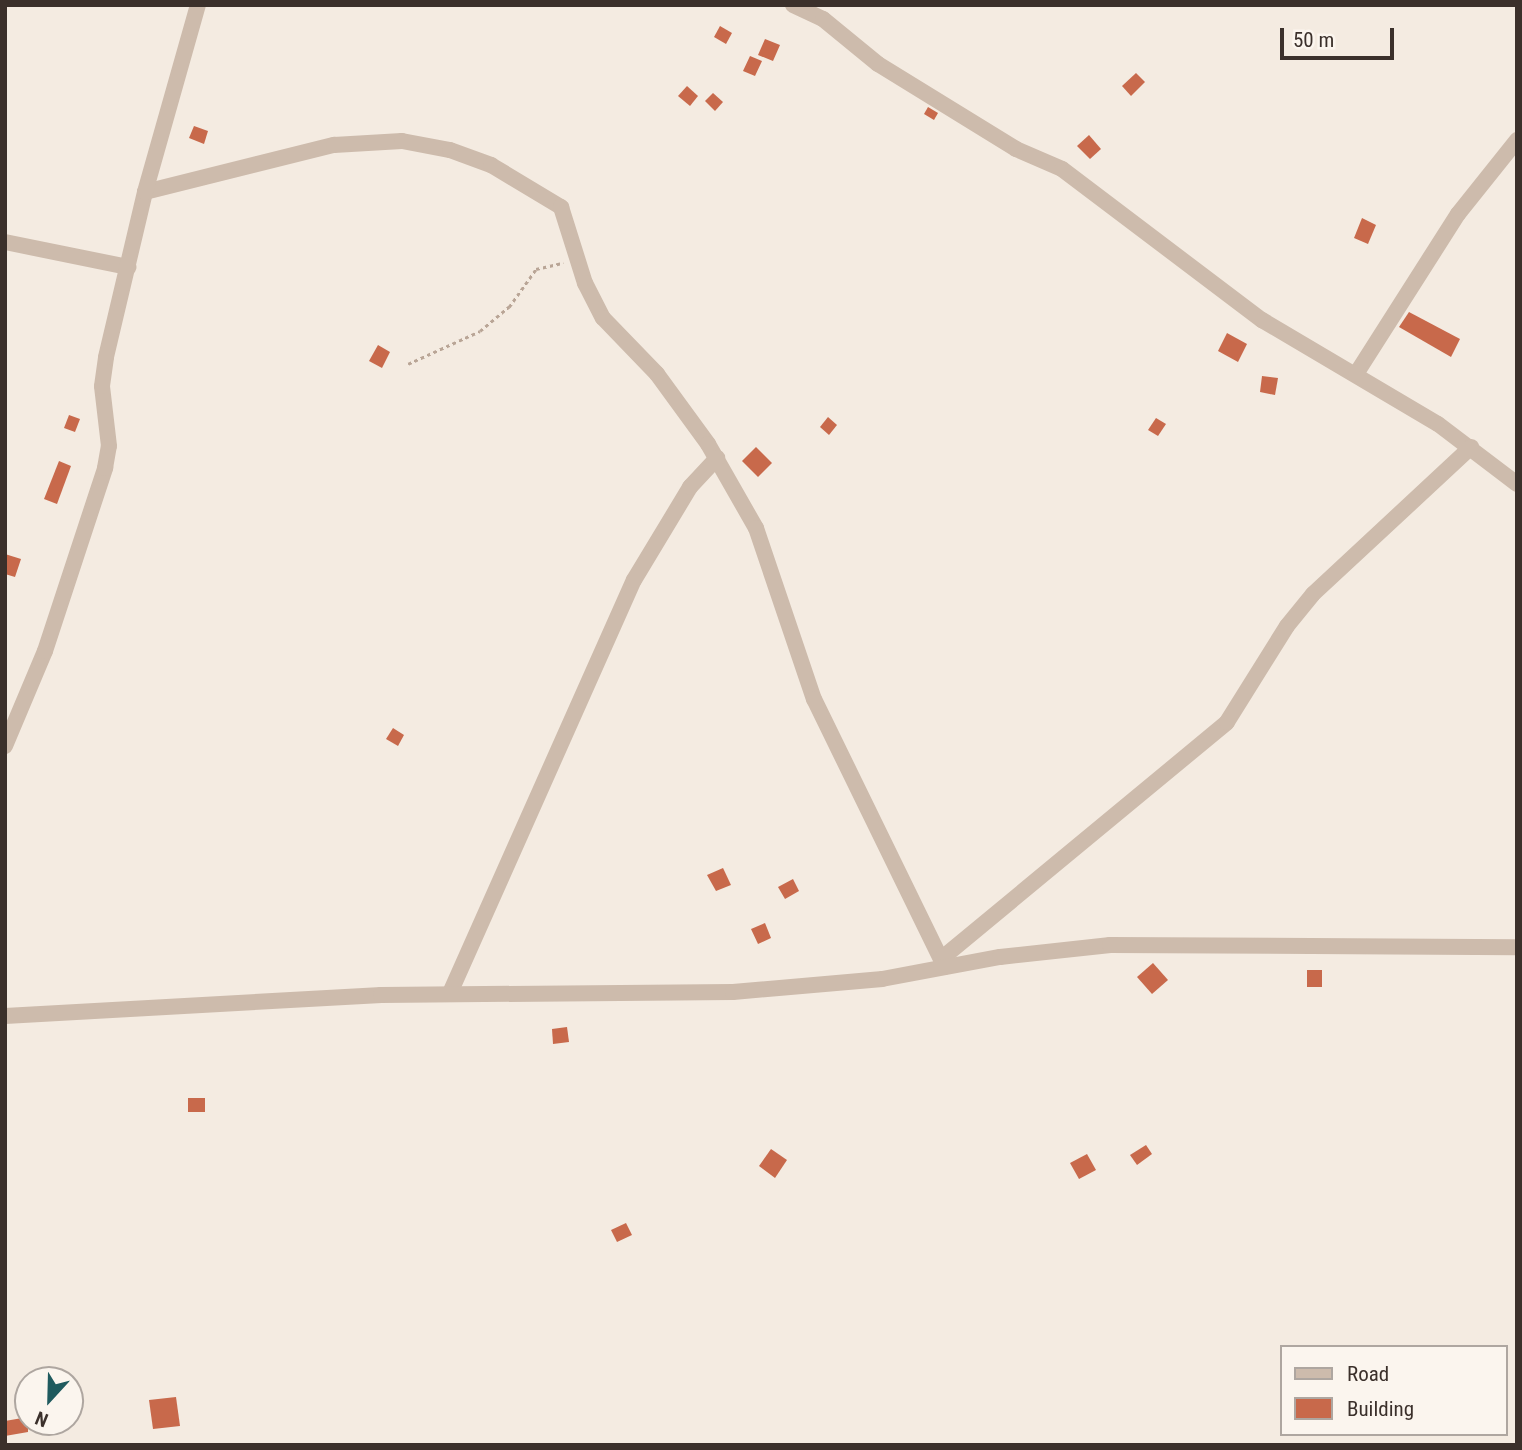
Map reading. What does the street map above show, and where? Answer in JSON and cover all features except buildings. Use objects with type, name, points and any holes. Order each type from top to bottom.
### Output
[{"type":"street","points":[[5,746],[45,651],[102,480],[109,446],[103,373],[145,192],[198,5]]},
{"type":"street","points":[[793,5],[823,19],[878,64],[1016,149],[1062,169],[1262,320],[1356,374],[1471,447],[1517,484]]},
{"type":"street","points":[[145,192],[363,140],[424,144],[491,165],[548,195],[569,222],[580,260],[603,318],[657,374],[716,458],[756,528],[827,729],[943,963]]},
{"type":"street","points":[[1356,374],[1458,214],[1517,140]]},
{"type":"street","points":[[5,242],[128,267]]},
{"type":"street","points":[[943,963],[1227,722],[1306,602],[1471,447]]},
{"type":"street","points":[[450,993],[629,591],[690,487],[716,458]]},
{"type":"street","points":[[5,1016],[450,993],[733,992],[843,983],[943,963],[1110,945],[1517,947]]},
{"type":"path","points":[[408,364],[480,331],[509,307],[536,269],[580,260]]}]
